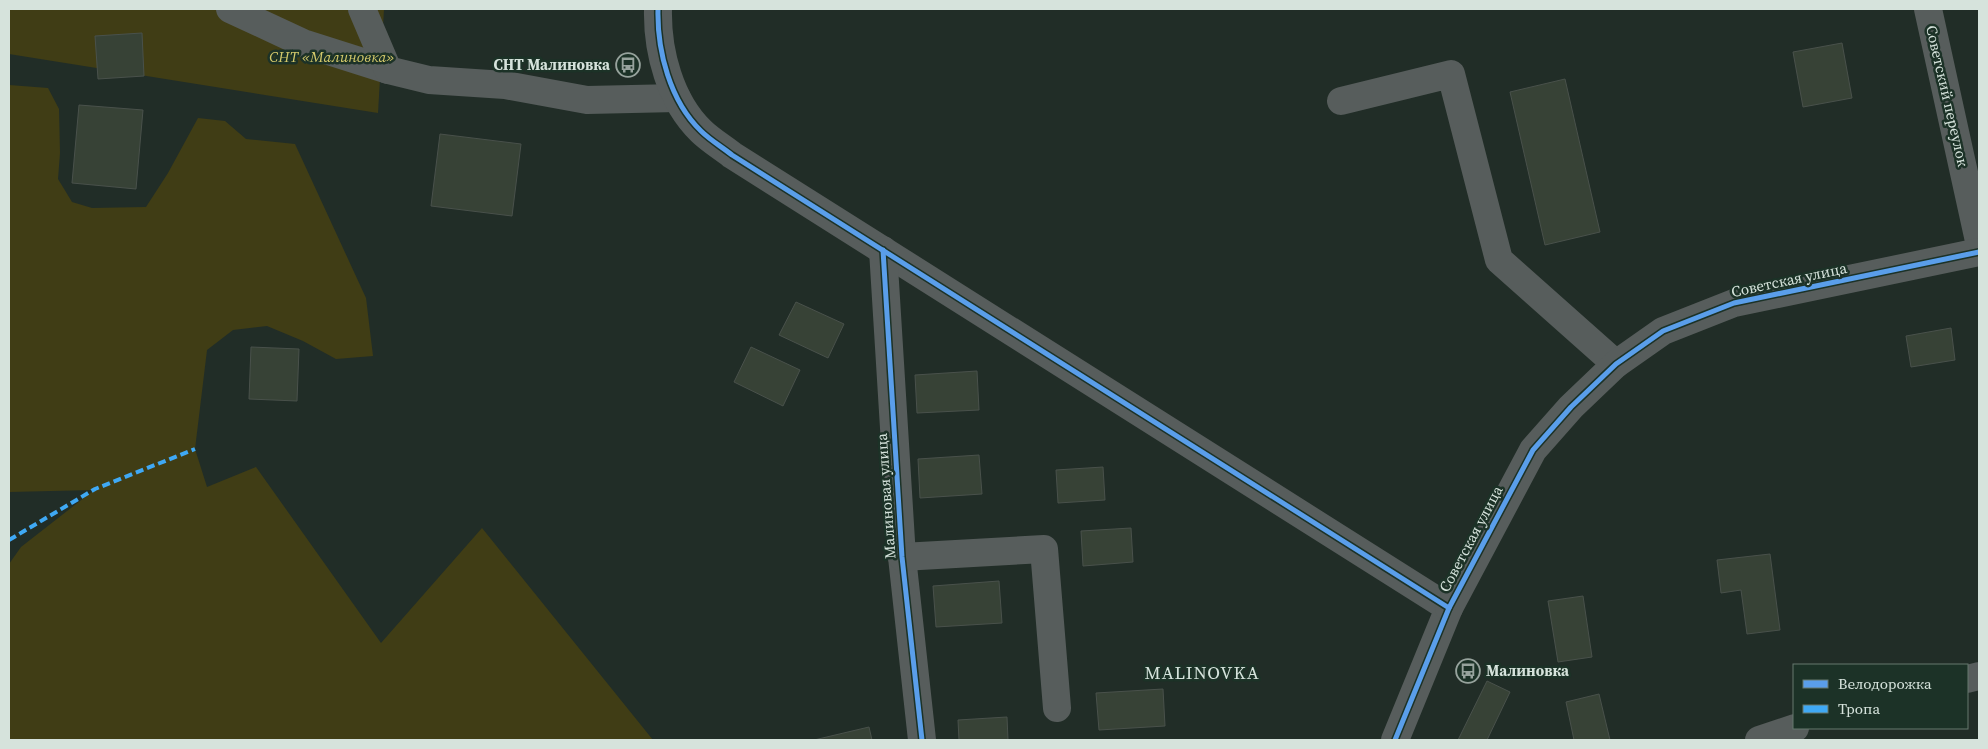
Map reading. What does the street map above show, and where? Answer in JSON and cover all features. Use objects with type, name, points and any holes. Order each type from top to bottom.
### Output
[{"type":"street","points":[[230,9],[302,43],[388,70],[428,80],[505,85],[587,100],[677,98]]},
{"type":"street","points":[[362,9],[388,70]]},
{"type":"street","points":[[658,9],[664,60],[677,98],[700,130],[732,155],[1449,608]]},
{"type":"street","name":"Советский переулок","points":[[1928,9],[1979,241]]},
{"type":"street","points":[[1341,101],[1451,74],[1499,260],[1616,364]]},
{"type":"street","name":"Малиновая улица","points":[[883,250],[902,557],[922,740]]},
{"type":"street","name":"Советская улица","points":[[1395,740],[1449,608],[1533,450],[1571,407],[1616,364],[1664,331],[1734,303],[1979,252]]},
{"type":"street","points":[[902,557],[1044,549],[1057,708]]},
{"type":"street","points":[[1759,740],[1793,729]]},
{"type":"green space","name":"СНТ «Малиновка»","points":[[9,9],[384,9],[378,113],[9,54]]},
{"type":"green space","points":[[9,85],[48,88],[59,109],[60,153],[58,179],[72,202],[92,208],[146,207],[168,173],[198,118],[225,121],[246,139],[295,144],[366,298],[373,356],[336,359],[303,341],[267,326],[233,330],[207,350],[195,449],[207,487],[256,467],[381,643],[482,528],[653,740],[9,740],[9,564],[21,547],[94,490],[9,492]]},
{"type":"building","points":[[142,33],[144,76],[98,79],[95,36]]},
{"type":"building","points":[[1842,43],[1852,98],[1803,107],[1793,52]]},
{"type":"building","points":[[1565,79],[1600,232],[1545,245],[1510,92]]},
{"type":"building","points":[[79,105],[143,110],[136,189],[72,183]]},
{"type":"building","points":[[440,134],[521,144],[512,216],[431,206]]},
{"type":"building","points":[[796,302],[844,324],[828,358],[779,335]]},
{"type":"building","points":[[1951,328],[1955,360],[1911,367],[1906,336]]},
{"type":"building","points":[[251,347],[299,349],[297,401],[249,399]]},
{"type":"building","points":[[751,347],[800,370],[783,406],[734,382]]},
{"type":"building","points":[[977,371],[979,410],[917,413],[915,375]]},
{"type":"building","points":[[979,455],[982,494],[920,498],[918,459]]},
{"type":"building","points":[[1103,467],[1105,500],[1058,503],[1056,470]]},
{"type":"building","points":[[1131,528],[1133,562],[1083,566],[1081,531]]},
{"type":"building","points":[[1770,554],[1780,630],[1747,634],[1741,590],[1721,593],[1717,560]]},
{"type":"building","points":[[999,581],[1002,623],[936,627],[933,586]]},
{"type":"building","points":[[1583,596],[1592,657],[1558,662],[1548,601]]},
{"type":"building","points":[[1487,681],[1510,692],[1487,740],[1458,740]]},
{"type":"building","points":[[1163,689],[1165,726],[1099,730],[1096,693]]},
{"type":"building","points":[[1599,694],[1610,740],[1574,740],[1566,702]]},
{"type":"building","points":[[1007,717],[1008,740],[959,740],[958,720]]},
{"type":"building","points":[[869,727],[872,740],[814,740]]},
{"type":"marked path","points":[[9,540],[95,489],[195,449]]},
{"type":"cycle path","points":[[658,9],[658,25],[663,58],[674,90],[690,119],[712,140],[732,155],[1449,608],[1395,740]]},
{"type":"cycle path","points":[[883,250],[902,557],[922,740]]},
{"type":"cycle path","points":[[1449,608],[1533,450],[1571,407],[1616,364],[1663,331],[1734,303],[1979,252]]},
{"type":"place","name":"СНТ Малиновка","points":[[628,65]]},
{"type":"place","name":"Малиновка","points":[[1468,671]]},
{"type":"district","name":"MALINOVKA","points":[[1202,673]]}]
